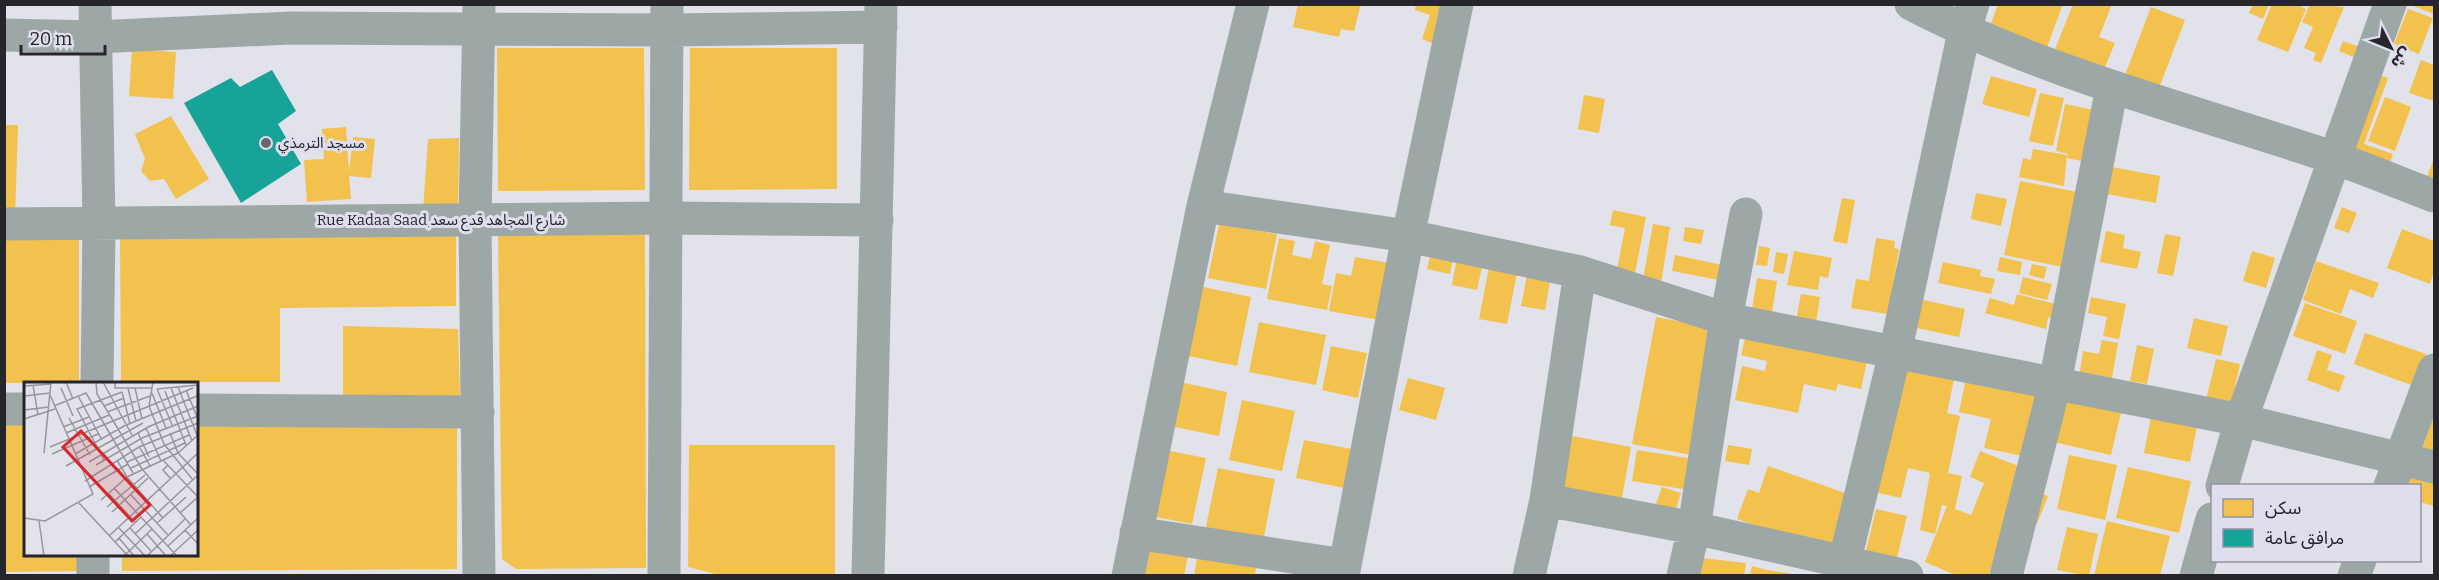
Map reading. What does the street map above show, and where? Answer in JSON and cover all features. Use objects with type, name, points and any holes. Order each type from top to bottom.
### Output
[{"type":"street","points":[[95,4],[99,223],[97,382]]},
{"type":"street","points":[[1128,576],[1203,206],[1253,4]]},
{"type":"street","points":[[1136,533],[1343,570],[1408,236],[1457,4]]},
{"type":"street","points":[[1911,4],[1968,18],[2112,87],[2333,158],[2434,196]]},
{"type":"street","points":[[2223,484],[2241,420],[2390,4]]},
{"type":"street","points":[[4,35],[95,37],[291,16],[881,16],[868,576]]},
{"type":"street","points":[[479,17],[475,220],[479,576]]},
{"type":"street","points":[[664,576],[667,17]]},
{"type":"street","points":[[1843,568],[1895,353],[1968,18]]},
{"type":"street","points":[[2006,576],[2055,383],[2112,87]]},
{"type":"street","points":[[1203,206],[1408,236],[1580,272],[1726,319],[2241,420],[2396,472],[2434,467]]},
{"type":"street","points":[[1683,576],[1694,528],[1726,319],[1746,214]]},
{"type":"street","name":"Rue Kadaa Saad,شارع المجاهد قدع سعد","points":[[4,224],[666,218],[877,220]]},
{"type":"street","points":[[1529,576],[1546,500],[1580,272]]},
{"type":"street","points":[[2396,472],[2434,370]]},
{"type":"street","points":[[4,409],[24,409]]},
{"type":"street","points":[[198,410],[478,412]]},
{"type":"street","points":[[1546,500],[1694,528],[1843,568],[1907,576]]},
{"type":"street","points":[[2196,576],[2211,523]]},
{"type":"street","points":[[93,556],[93,576]]},
{"type":"street","points":[[2354,576],[2360,562]]},
{"type":"building: سكن","points":[[1298,4],[1361,4],[1354,31],[1341,29],[1339,37],[1293,27]]},
{"type":"building: سكن","points":[[1416,4],[1445,4],[1432,43],[1422,39],[1430,15],[1415,10]]},
{"type":"building: سكن","points":[[1998,4],[2063,4],[2046,50],[1989,29]]},
{"type":"building: سكن","points":[[2073,4],[2112,4],[2099,37],[2115,43],[2101,76],[2052,57]]},
{"type":"building: سكن","points":[[2253,4],[2269,4],[2263,19],[2249,13]]},
{"type":"building: سكن","points":[[2272,4],[2296,4],[2306,9],[2288,52],[2257,40]]},
{"type":"building: سكن","points":[[2310,4],[2344,7],[2321,63],[2313,60],[2316,53],[2304,48],[2313,27],[2302,22]]},
{"type":"building: سكن","points":[[2408,4],[2434,4],[2434,14]]},
{"type":"building: سكن","points":[[2151,7],[2185,20],[2159,88],[2125,75]]},
{"type":"building: سكن","points":[[2408,9],[2433,18],[2419,54],[2394,44]]},
{"type":"building: سكن","points":[[2343,41],[2365,49],[2361,60],[2339,51]]},
{"type":"building: سكن","points":[[497,48],[644,48],[645,190],[498,191]]},
{"type":"building: سكن","points":[[690,48],[837,48],[837,189],[689,190]]},
{"type":"building: سكن","points":[[132,49],[176,52],[173,99],[129,96]]},
{"type":"building: سكن","points":[[2421,60],[2434,65],[2434,101],[2409,93]]},
{"type":"building: سكن","points":[[2370,72],[2388,78],[2364,144],[2393,154],[2387,172],[2340,155]]},
{"type":"building: سكن","points":[[1991,76],[2037,89],[2029,117],[1982,104]]},
{"type":"building: سكن","points":[[2040,93],[2064,98],[2053,146],[2029,141]]},
{"type":"building: سكن","points":[[1584,95],[1605,99],[1599,133],[1578,129]]},
{"type":"building: سكن","points":[[2385,97],[2411,107],[2395,151],[2368,141]]},
{"type":"building: سكن","points":[[2065,104],[2104,112],[2094,164],[2067,158],[2068,154],[2056,151]]},
{"type":"building: سكن","points":[[171,116],[209,179],[176,199],[164,179],[150,181],[141,171],[145,159],[135,134]]},
{"type":"building: سكن","points":[[4,125],[18,125],[15,218],[4,218]]},
{"type":"building: سكن","points":[[346,127],[349,172],[353,137],[375,139],[371,178],[349,176],[351,199],[307,202],[304,160],[324,159],[322,129]]},
{"type":"building: سكن","points":[[459,138],[458,211],[423,211],[428,139]]},
{"type":"building: سكن","points":[[2033,149],[2067,155],[2064,186],[2019,177],[2023,158],[2031,160]]},
{"type":"building: سكن","points":[[2434,158],[2434,180],[2427,177]]},
{"type":"building: سكن","points":[[2112,167],[2160,176],[2156,203],[2107,194]]},
{"type":"building: سكن","points":[[2020,181],[2077,192],[2062,267],[2004,255]]},
{"type":"building: سكن","points":[[1976,193],[2007,199],[2001,226],[1971,219]]},
{"type":"building: سكن","points":[[1842,198],[1855,200],[1847,244],[1833,241]]},
{"type":"building: سكن","points":[[2342,207],[2357,213],[2349,233],[2334,228]]},
{"type":"building: سكن","points":[[1613,210],[1646,217],[1634,278],[1616,275],[1625,228],[1610,225]]},
{"type":"building: سكن","points":[[1219,224],[1277,234],[1266,289],[1208,278]]},
{"type":"building: سكن","points":[[1653,224],[1670,227],[1661,283],[1643,279]]},
{"type":"building: سكن","points":[[1685,227],[1704,230],[1701,244],[1683,241]]},
{"type":"building: سكن","points":[[2402,229],[2434,241],[2434,271],[2430,284],[2387,268]]},
{"type":"building: سكن","points":[[2106,231],[2125,235],[2123,248],[2141,252],[2137,269],[2100,262]]},
{"type":"building: سكن","points":[[645,232],[646,568],[516,569],[502,559],[498,233]]},
{"type":"building: سكن","points":[[456,233],[456,306],[280,308],[280,382],[121,382],[120,236]]},
{"type":"building: سكن","points":[[2165,234],[2181,237],[2173,276],[2157,273]]},
{"type":"building: سكن","points":[[4,236],[79,236],[79,382],[4,383]]},
{"type":"building: سكن","points":[[1279,238],[1295,241],[1292,255],[1311,259],[1315,241],[1330,245],[1322,284],[1332,286],[1327,310],[1267,299]]},
{"type":"building: سكن","points":[[1876,238],[1895,241],[1894,248],[1899,249],[1888,314],[1851,308],[1856,279],[1869,281]]},
{"type":"building: سكن","points":[[1759,246],[1770,248],[1767,266],[1756,265]]},
{"type":"building: سكن","points":[[1432,248],[1454,253],[1450,274],[1427,269]]},
{"type":"building: سكن","points":[[1794,251],[1832,258],[1828,278],[1820,276],[1818,290],[1787,285]]},
{"type":"building: سكن","points":[[2252,251],[2275,258],[2266,288],[2243,281]]},
{"type":"building: سكن","points":[[1458,252],[1484,258],[1477,290],[1452,285]]},
{"type":"building: سكن","points":[[1776,252],[1788,254],[1784,274],[1773,272]]},
{"type":"building: سكن","points":[[1675,255],[1727,266],[1724,281],[1672,271]]},
{"type":"building: سكن","points":[[1355,257],[1396,264],[1385,321],[1329,311],[1336,273],[1351,276]]},
{"type":"building: سكن","points":[[2000,257],[2022,262],[2020,275],[1997,271]]},
{"type":"building: سكن","points":[[2316,261],[2379,283],[2373,298],[2350,289],[2341,314],[2303,300]]},
{"type":"building: سكن","points":[[1490,262],[1518,268],[1507,324],[1479,319]]},
{"type":"building: سكن","points":[[1943,262],[1981,270],[1980,276],[1995,279],[1991,294],[1938,283]]},
{"type":"building: سكن","points":[[2032,264],[2047,267],[2044,279],[2029,275]]},
{"type":"building: سكن","points":[[1529,265],[1552,270],[1545,310],[1521,306]]},
{"type":"building: سكن","points":[[2023,277],[2052,284],[2047,300],[2019,293]]},
{"type":"building: سكن","points":[[1757,278],[1777,281],[1772,312],[1752,309]]},
{"type":"building: سكن","points":[[1194,285],[1251,297],[1237,366],[1179,354]]},
{"type":"building: سكن","points":[[1801,294],[1820,297],[1816,323],[1796,320]]},
{"type":"building: سكن","points":[[2017,294],[2059,305],[2055,319],[2048,317],[2046,329],[1985,313],[1990,298],[2014,305]]},
{"type":"building: سكن","points":[[2091,297],[2126,304],[2119,339],[2103,336],[2107,317],[2088,313]]},
{"type":"building: سكن","points":[[1919,299],[1965,309],[1959,337],[1912,327]]},
{"type":"building: سكن","points":[[2305,303],[2357,321],[2345,354],[2293,336]]},
{"type":"building: سكن","points":[[1656,317],[1716,328],[1692,455],[1632,444]]},
{"type":"building: سكن","points":[[2194,318],[2228,326],[2221,356],[2187,348]]},
{"type":"building: سكن","points":[[1259,322],[1326,335],[1316,385],[1249,372]]},
{"type":"building: سكن","points":[[343,326],[458,329],[460,397],[343,398]]},
{"type":"building: سكن","points":[[2365,333],[2426,354],[2414,386],[2354,364]]},
{"type":"building: سكن","points":[[1746,335],[1867,361],[1861,389],[1838,384],[1836,391],[1804,384],[1798,413],[1735,400],[1742,366],[1765,371],[1767,361],[1741,355]]},
{"type":"building: سكن","points":[[2102,340],[2118,343],[2112,378],[2080,372],[2083,351],[2099,354]]},
{"type":"building: سكن","points":[[2137,345],[2154,349],[2147,384],[2130,381]]},
{"type":"building: سكن","points":[[1331,346],[1367,353],[1358,398],[1322,390]]},
{"type":"building: سكن","points":[[2317,350],[2332,355],[2327,370],[2345,376],[2339,392],[2307,380]]},
{"type":"building: سكن","points":[[2216,359],[2240,364],[2231,406],[2206,400]]},
{"type":"building: سكن","points":[[1903,367],[1954,379],[1947,413],[1960,416],[1948,473],[1962,476],[1955,509],[1971,515],[1984,483],[1970,477],[1980,451],[2031,471],[1988,576],[1958,576],[1925,562],[1947,506],[1942,505],[1935,534],[1920,530],[1930,473],[1908,468],[1901,498],[1874,492]]},
{"type":"building: سكن","points":[[1408,378],[1445,388],[1436,420],[1399,410]]},
{"type":"building: سكن","points":[[1966,378],[2037,394],[2023,456],[1984,448],[1991,419],[1959,412]]},
{"type":"building: سكن","points":[[1179,382],[1227,392],[1219,436],[1170,426]]},
{"type":"building: سكن","points":[[2061,390],[2123,404],[2111,455],[2049,441]]},
{"type":"building: سكن","points":[[1242,400],[1295,411],[1282,471],[1229,460]]},
{"type":"building: سكن","points":[[2152,412],[2198,421],[2190,462],[2144,453]]},
{"type":"building: سكن","points":[[2432,421],[2434,422],[2434,453],[2422,449]]},
{"type":"building: سكن","points":[[457,422],[457,569],[122,571],[122,556],[198,556],[198,424]]},
{"type":"building: سكن","points":[[4,425],[24,425],[24,556],[79,556],[79,571],[4,572]]},
{"type":"building: سكن","points":[[1567,435],[1631,447],[1622,498],[1557,486]]},
{"type":"building: سكن","points":[[1304,440],[1352,449],[1344,488],[1296,478]]},
{"type":"building: سكن","points":[[689,445],[835,445],[835,576],[723,576],[688,567]]},
{"type":"building: سكن","points":[[1728,445],[1752,449],[1749,465],[1725,461]]},
{"type":"building: سكن","points":[[1160,449],[1206,458],[1192,524],[1146,515]]},
{"type":"building: سكن","points":[[1637,450],[1694,459],[1689,490],[1632,481]]},
{"type":"building: سكن","points":[[2069,455],[2117,465],[2105,520],[2057,509]]},
{"type":"building: سكن","points":[[1768,466],[1851,495],[1831,552],[1737,519],[1748,489],[1759,493]]},
{"type":"building: سكن","points":[[2128,467],[2191,481],[2179,533],[2116,518]]},
{"type":"building: سكن","points":[[2413,467],[2434,472],[2434,506],[2421,502],[2421,484],[2409,484]]},
{"type":"building: سكن","points":[[1218,468],[1275,479],[1263,542],[1205,531]]},
{"type":"building: سكن","points":[[1662,487],[1681,493],[1673,518],[1653,512]]},
{"type":"building: سكن","points":[[2035,491],[2048,496],[2037,524],[2023,518]]},
{"type":"building: سكن","points":[[1876,509],[1907,516],[1896,562],[1865,555]]},
{"type":"building: سكن","points":[[2107,521],[2170,536],[2160,576],[2094,576]]},
{"type":"building: سكن","points":[[2067,527],[2098,534],[2089,576],[2057,570]]},
{"type":"building: سكن","points":[[1141,547],[1188,556],[1184,576],[1135,576]]},
{"type":"building: سكن","points":[[1197,557],[1256,568],[1255,576],[1194,576]]},
{"type":"building: سكن","points":[[1702,558],[1746,563],[1744,576],[1700,576]]},
{"type":"building: سكن","points":[[1752,566],[1767,570],[1806,576],[1750,576]]},
{"type":"building: مرافق عامة","points":[[272,70],[296,111],[278,124],[301,164],[241,203],[184,103],[231,78],[240,87]]},
{"type":"place","name":"مسجد الترمذي","points":[[266,143]]}]
